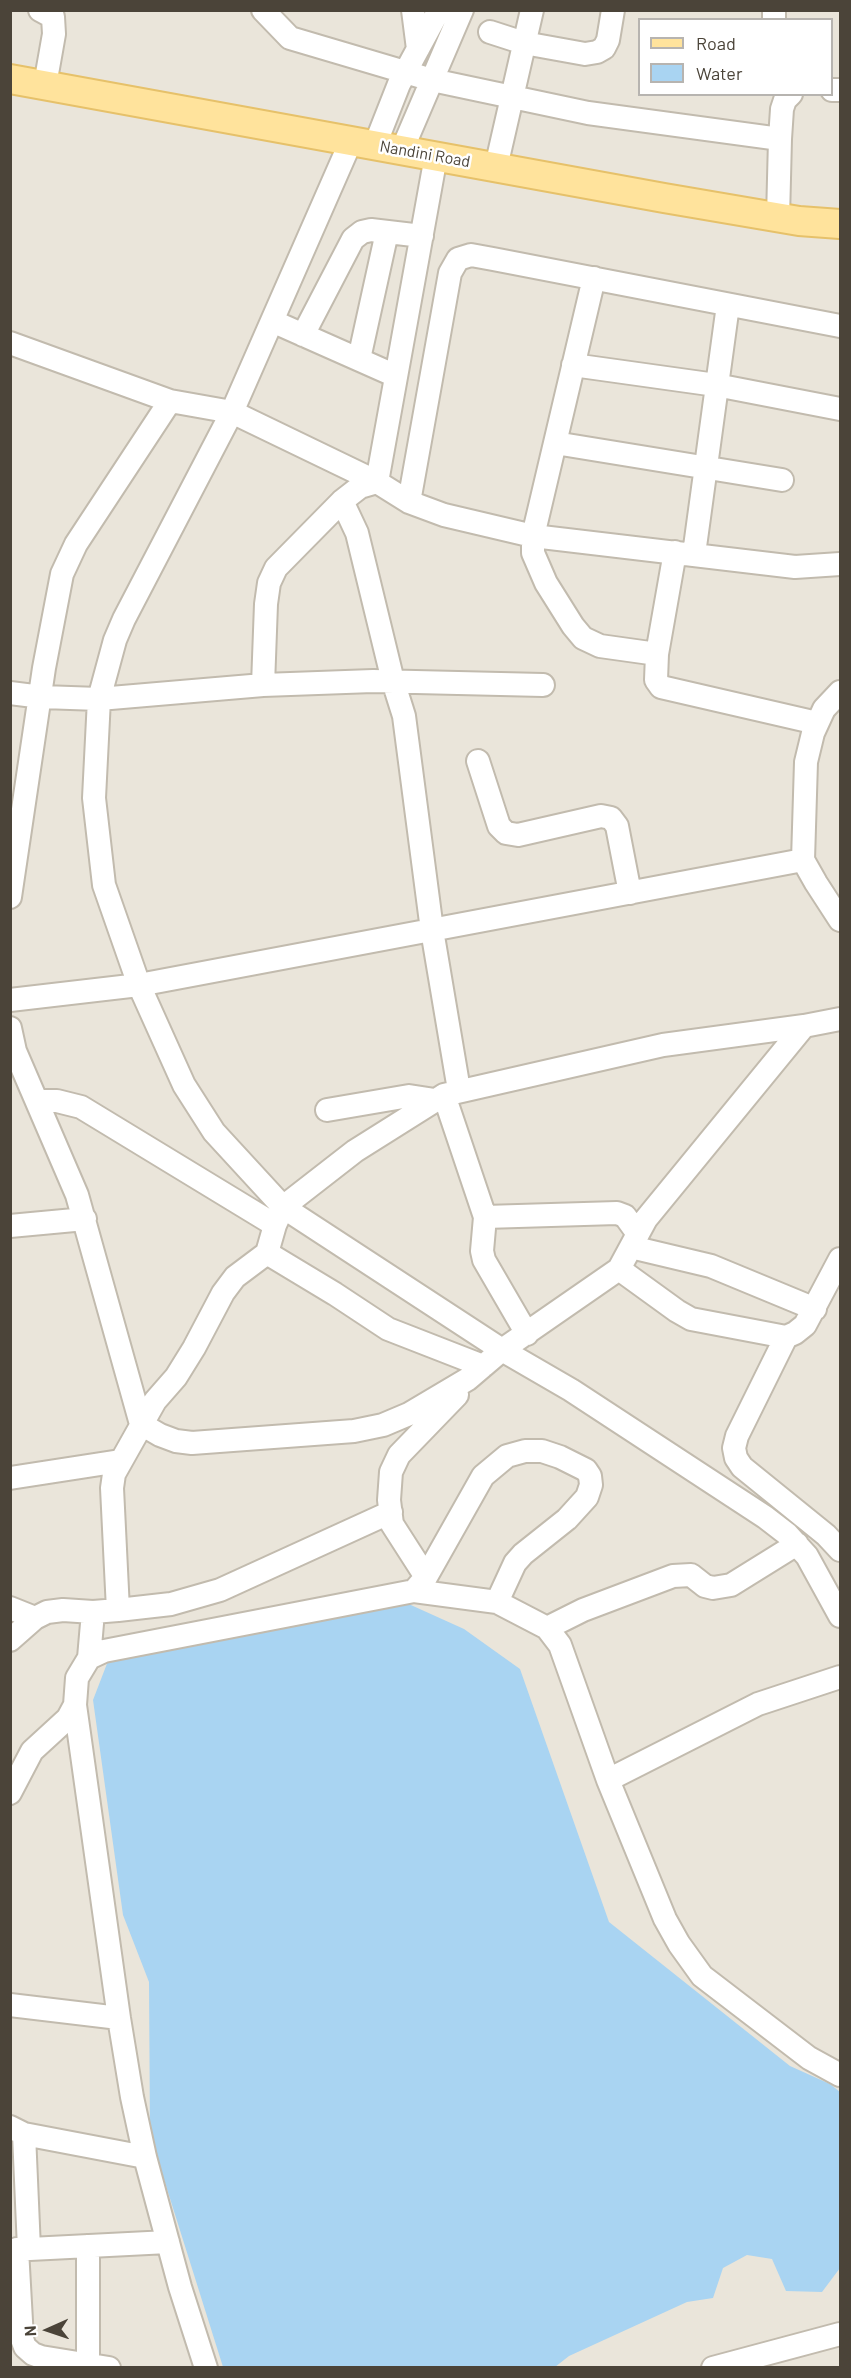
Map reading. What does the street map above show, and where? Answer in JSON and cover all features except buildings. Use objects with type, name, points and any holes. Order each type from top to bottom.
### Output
[{"type":"main road","name":"Nandini Road","points":[[10,79],[778,218],[840,224]]},
{"type":"street","points":[[262,10],[290,38],[432,80],[588,113],[780,139]]},
{"type":"street","points":[[413,10],[418,49]]},
{"type":"street","points":[[279,1216],[198,1110],[184,1085],[139,985],[104,885],[94,798],[99,699],[115,640],[124,619],[232,412],[272,321],[376,145],[405,72],[439,10]]},
{"type":"street","points":[[376,145],[432,80],[462,10]]},
{"type":"street","points":[[496,167],[532,10]]},
{"type":"street","points":[[490,32],[524,44],[585,54],[597,52],[604,48],[608,40],[613,10]]},
{"type":"street","points":[[45,85],[54,34],[50,13]]},
{"type":"street","points":[[778,218],[780,139],[784,96]]},
{"type":"street","points":[[377,482],[436,156]]},
{"type":"street","points":[[303,335],[353,238],[362,232],[371,230],[422,236]]},
{"type":"street","points":[[358,359],[387,232]]},
{"type":"street","points":[[410,502],[450,273],[458,259],[471,255],[493,258],[840,326]]},
{"type":"street","points":[[594,278],[532,536],[533,553],[546,583],[583,638],[600,646],[657,654]]},
{"type":"street","points":[[728,305],[705,468],[657,654],[656,680],[661,687],[818,723]]},
{"type":"street","points":[[272,321],[396,376]]},
{"type":"street","points":[[10,343],[170,401],[232,412],[377,482],[410,502],[444,515],[532,536],[795,567],[840,564]]},
{"type":"street","points":[[573,365],[716,385],[840,409]]},
{"type":"street","points":[[10,897],[42,697],[44,668],[62,574],[76,544],[170,401]]},
{"type":"street","points":[[555,442],[782,480]]},
{"type":"street","points":[[263,685],[266,604],[269,583],[276,568],[342,501],[360,487],[377,482]]},
{"type":"street","points":[[342,501],[357,533],[393,681],[404,716],[432,930],[446,1095],[485,1217],[482,1251],[484,1260],[527,1334]]},
{"type":"street","points":[[10,693],[42,697],[99,699],[263,685],[393,681],[543,685]]},
{"type":"street","points":[[840,692],[824,709],[806,762],[803,860],[840,920]]},
{"type":"street","points":[[478,761],[499,826],[506,833],[518,835],[601,816],[610,818],[617,826],[630,893]]},
{"type":"street","points":[[10,1000],[139,985],[803,860]]},
{"type":"street","points":[[327,1110],[409,1096],[446,1095],[663,1045],[840,1019]]},
{"type":"street","points":[[10,1028],[13,1051],[37,1101],[85,1219],[141,1424],[176,1441],[192,1443],[354,1431],[383,1425],[409,1414],[475,1373],[502,1350],[619,1269],[646,1219],[804,1026]]},
{"type":"street","points":[[118,1610],[112,1488],[114,1474],[141,1424],[194,1348],[223,1293],[235,1277],[267,1253],[279,1216],[355,1151],[446,1095]]},
{"type":"street","points":[[37,1101],[57,1101],[81,1107],[279,1216],[571,1390],[756,1510],[797,1544],[807,1557],[840,1616]]},
{"type":"street","points":[[485,1217],[617,1213],[625,1215],[635,1241]]},
{"type":"street","points":[[10,1226],[85,1219]]},
{"type":"street","points":[[635,1241],[711,1266],[815,1308]]},
{"type":"street","points":[[267,1253],[388,1329],[475,1373]]},
{"type":"street","points":[[619,1269],[677,1311],[691,1318],[786,1337],[805,1325],[840,1260]]},
{"type":"street","points":[[786,1337],[737,1436],[734,1448],[736,1458],[742,1467],[826,1535],[840,1550]]},
{"type":"street","points":[[420,1584],[392,1524],[389,1500],[391,1472],[399,1455],[475,1373]]},
{"type":"street","points":[[420,1584],[483,1476],[507,1456],[525,1451],[542,1451],[560,1456],[586,1470],[590,1476],[591,1485],[587,1497],[567,1520],[523,1554],[515,1563],[496,1602]]},
{"type":"street","points":[[10,1478],[120,1461]]},
{"type":"street","points":[[10,1640],[35,1618],[48,1612],[93,1612],[171,1604],[220,1590],[391,1512]]},
{"type":"street","points":[[547,1628],[583,1610],[673,1576],[690,1575],[705,1586],[713,1588],[731,1585],[797,1544]]},
{"type":"street","points":[[89,1658],[104,1651],[420,1584],[496,1602],[547,1628],[560,1645],[608,1780],[665,1919],[679,1944],[702,1976],[809,2058],[840,2076]]},
{"type":"street","points":[[10,1608],[35,1618]]},
{"type":"street","points":[[93,1612],[89,1658],[77,1678],[75,1705],[119,2018],[145,2157],[206,2367]]},
{"type":"street","points":[[608,1780],[758,1704],[840,1677]]},
{"type":"street","points":[[10,1793],[32,1751],[68,1718],[75,1705]]},
{"type":"street","points":[[10,2005],[119,2018]]},
{"type":"street","points":[[88,2246],[95,2366],[41,2357],[18,2346],[22,2339],[17,2131],[145,2157]]},
{"type":"street","points":[[19,2249],[168,2242]]},
{"type":"street","points":[[713,2367],[776,2359],[840,2334]]},
{"type":"shaded area","points":[[11,11],[840,11],[840,2367],[11,2367]]},
{"type":"water","points":[[402,1601],[464,1629],[520,1669],[609,1922],[790,2066],[830,2084],[840,2092],[840,2268],[822,2292],[786,2291],[772,2259],[747,2255],[723,2268],[713,2298],[687,2302],[569,2356],[555,2367],[223,2367],[150,2135],[149,1982],[123,1915],[93,1700],[108,1661]]}]
